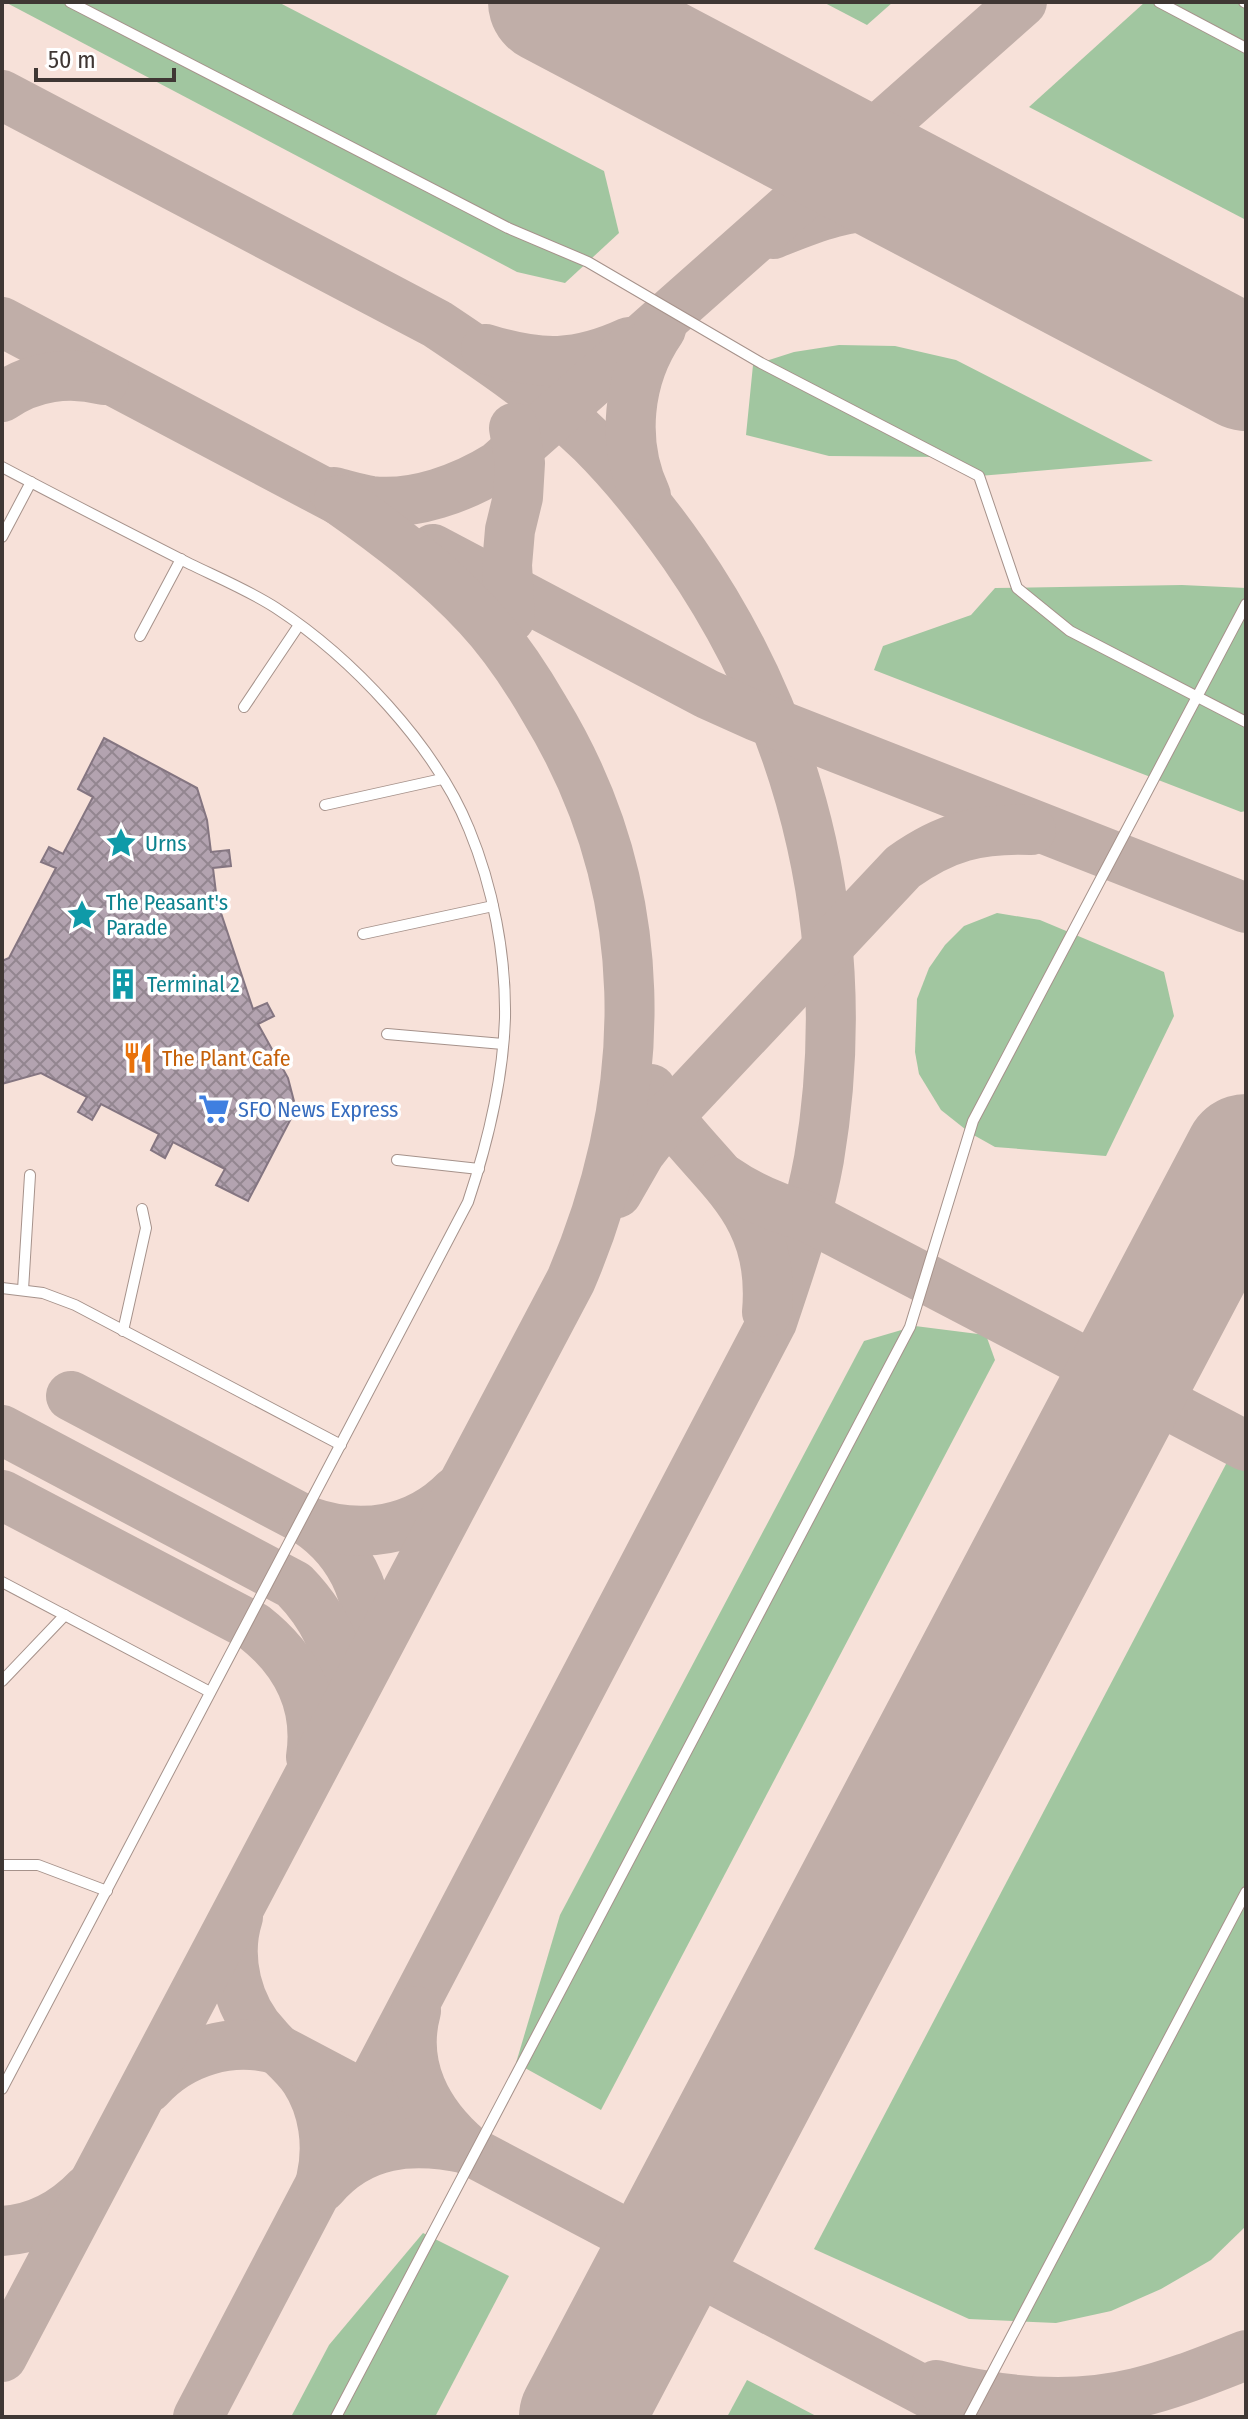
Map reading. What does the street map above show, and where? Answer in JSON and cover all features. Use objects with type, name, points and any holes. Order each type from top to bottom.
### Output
[{"type":"lane","points":[[70,2],[508,228],[588,262],[761,363],[979,476],[1017,588],[1070,631],[1246,722]]},
{"type":"lane","points":[[1159,2],[1246,48]]},
{"type":"lane","points":[[2,467],[275,607],[337,653],[384,702],[442,779],[469,828],[493,906],[504,985],[503,1044],[494,1110],[468,1202],[2,2089]]},
{"type":"lane","points":[[2,537],[31,482]]},
{"type":"lane","points":[[140,636],[181,559]]},
{"type":"lane","points":[[336,2417],[910,1327],[973,1121],[1246,604]]},
{"type":"lane","points":[[244,707],[299,625]]},
{"type":"lane","points":[[325,805],[442,779]]},
{"type":"lane","points":[[363,934],[493,906]]},
{"type":"lane","points":[[387,1034],[503,1044]]},
{"type":"lane","points":[[397,1160],[479,1169]]},
{"type":"lane","points":[[23,1290],[30,1175]]},
{"type":"lane","points":[[123,1331],[146,1228],[142,1209]]},
{"type":"lane","points":[[2,1288],[43,1293],[75,1305],[341,1445]]},
{"type":"lane","points":[[2,1582],[210,1692]]},
{"type":"lane","points":[[2,1681],[65,1615]]},
{"type":"lane","points":[[2,1865],[38,1865],[107,1891]]},
{"type":"lane","points":[[969,2417],[1246,1892]]},
{"type":"green space","points":[[5,2],[278,2],[604,171],[619,233],[565,283],[517,272]]},
{"type":"green space","points":[[823,2],[893,2],[867,25]]},
{"type":"green space","points":[[1145,2],[1246,2],[1246,220],[1029,107]]},
{"type":"green space","points":[[839,345],[895,346],[956,360],[1153,461],[979,476],[944,457],[829,456],[746,435],[753,365],[794,352]]},
{"type":"green space","points":[[1182,585],[1246,588],[1246,811],[1241,812],[874,670],[883,646],[971,615],[995,588]]},
{"type":"green space","points":[[997,913],[1040,920],[1164,972],[1174,1016],[1106,1156],[995,1147],[970,1133],[941,1110],[919,1074],[915,1052],[917,999],[929,968],[945,945],[964,926]]},
{"type":"green space","points":[[915,1326],[986,1335],[995,1360],[601,2110],[516,2063],[560,1915],[864,1341]]},
{"type":"green space","points":[[1246,1426],[1246,2226],[1211,2260],[1161,2289],[1111,2311],[1056,2323],[969,2319],[814,2249]]},
{"type":"green space","points":[[423,2233],[509,2276],[435,2417],[291,2417],[329,2345]]},
{"type":"green space","points":[[747,2380],[818,2417],[727,2417]]},
{"type":"building","name":"Terminal 2","points":[[104,738],[197,788],[207,820],[211,852],[229,850],[231,866],[213,868],[217,901],[253,1009],[267,1003],[274,1016],[258,1024],[288,1078],[296,1109],[248,1201],[216,1185],[225,1169],[173,1142],[165,1158],[151,1150],[159,1134],[101,1104],[92,1120],[78,1112],[87,1097],[41,1073],[2,1084],[2,961],[9,958],[56,868],[41,862],[49,847],[63,854],[93,797],[78,789]]},
{"type":"taxiway","points":[[334,492],[371,501],[404,501],[438,494],[498,466],[1022,2]]},
{"type":"taxiway","points":[[2,95],[437,324],[537,394],[592,442],[617,468],[684,554],[727,623],[762,694],[791,767],[812,843],[825,920],[831,999],[829,1079],[819,1159],[804,1221],[772,1322],[198,2417]]},
{"type":"taxiway","points":[[773,234],[834,212],[865,206],[920,211],[987,232]]},
{"type":"taxiway","points":[[2,322],[369,516]]},
{"type":"taxiway","points":[[646,496],[633,454],[631,411],[641,368],[661,329]]},
{"type":"taxiway","points":[[486,349],[541,361],[558,361],[592,356],[629,342]]},
{"type":"taxiway","points":[[2,397],[26,384],[51,377],[78,376],[104,380]]},
{"type":"taxiway","points":[[510,618],[507,565],[520,463],[514,428]]},
{"type":"taxiway","points":[[2,2357],[571,1280],[598,1208],[616,1136],[627,1063],[629,991],[622,919],[606,848],[581,778],[530,685],[488,627],[429,569],[339,500]]},
{"type":"taxiway","points":[[433,549],[707,694],[756,716],[1246,908]]},
{"type":"taxiway","points":[[617,1193],[640,1153],[668,1117],[903,867],[933,848],[963,836],[1031,830]]},
{"type":"taxiway","points":[[651,1089],[670,1118],[731,1189],[747,1213],[760,1241],[767,1273],[767,1312]]},
{"type":"taxiway","points":[[724,1179],[763,1201],[806,1216],[1246,1446]]},
{"type":"taxiway","points":[[71,1396],[307,1521],[324,1534],[349,1565],[365,1602],[368,1622],[365,1663]]},
{"type":"taxiway","points":[[2,1430],[294,1585],[318,1614],[333,1646],[340,1681],[336,1718]]},
{"type":"taxiway","points":[[307,1521],[347,1530],[386,1528],[423,1516],[456,1491]]},
{"type":"taxiway","points":[[2,1495],[254,1627],[282,1654],[301,1684],[311,1719],[311,1757]]},
{"type":"taxiway","points":[[238,1917],[233,1949],[241,1997],[257,2026],[301,2073],[317,2102],[325,2154],[321,2180]]},
{"type":"taxiway","points":[[322,2187],[353,2160],[389,2146],[427,2143],[468,2149],[440,2120],[421,2088],[412,2051],[416,2011]]},
{"type":"taxiway","points":[[148,2088],[176,2064],[208,2050],[243,2045],[279,2050],[974,2417]]},
{"type":"taxiway","points":[[2,2231],[27,2227],[49,2218],[88,2189]]},
{"type":"taxiway","points":[[936,2385],[1010,2399],[1086,2401],[1150,2389],[1246,2355]]},
{"type":"runway","points":[[550,2],[1246,369]]},
{"type":"runway","points":[[581,2417],[1246,1156]]},
{"type":"place","name":"Urns","points":[[121,843]]},
{"type":"place","name":"The Peasant's Parade","points":[[82,915]]},
{"type":"place","name":"Terminal 2","points":[[123,984]]},
{"type":"place","name":"The Plant Cafe","points":[[138,1058]]},
{"type":"place","name":"SFO News Express","points":[[214,1109]]}]
